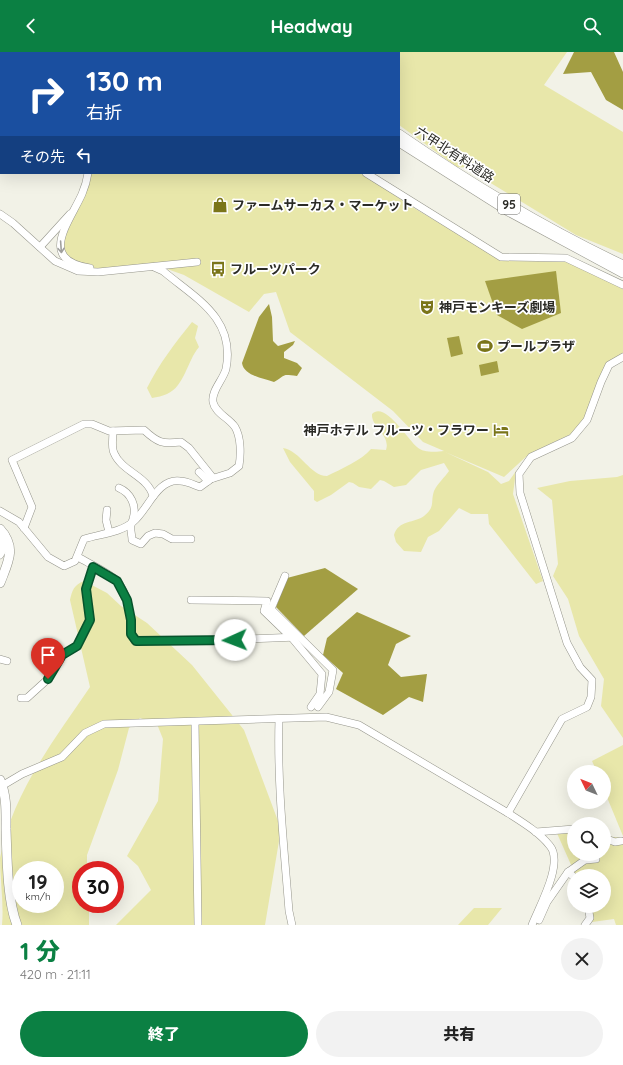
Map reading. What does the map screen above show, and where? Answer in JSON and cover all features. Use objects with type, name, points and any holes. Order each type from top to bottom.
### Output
[{"type":"main road","name":"六甲北有料道路","points":[[400,135],[511,205],[623,266]]},
{"type":"main road","name":"六甲北有料道路","points":[[400,143],[508,211],[623,273]]},
{"type":"main road","points":[[0,583],[10,553],[9,541],[3,532]]},
{"type":"main road","points":[[1,784],[5,794],[7,847],[12,904],[17,925]]},
{"type":"street","points":[[88,174],[82,194],[72,211],[61,236],[61,254],[77,266],[112,271]]},
{"type":"street","points":[[368,174],[501,257],[566,258],[623,285]]},
{"type":"street","points":[[40,247],[72,211]]},
{"type":"street","points":[[0,214],[13,223],[55,261],[70,269],[86,272],[112,271],[197,262]]},
{"type":"street","points":[[0,512],[12,517],[24,528],[48,557],[64,566],[72,564],[78,557],[80,547],[84,539],[131,524],[145,510],[153,496],[162,487],[173,482],[184,481],[200,487],[210,479],[235,470],[239,466],[240,458],[238,435],[235,427],[215,407],[213,402],[213,395],[224,377],[226,367],[226,346],[223,328],[208,307],[163,271],[154,267]]},
{"type":"street","points":[[508,813],[562,719],[587,707],[591,697],[592,680],[580,667],[567,643],[520,493],[519,474],[531,457],[572,438],[587,420],[601,382],[609,366],[623,357]]},
{"type":"street","points":[[24,528],[32,507],[12,460],[84,424],[92,424],[113,431],[144,430],[164,444],[182,442],[189,448],[210,479]]},
{"type":"street","points":[[113,431],[114,453],[132,474],[145,481],[153,496]]},
{"type":"street","points":[[199,472],[210,479]]},
{"type":"street","points":[[119,488],[124,490],[131,498],[134,506],[131,524],[132,540],[141,544],[148,536],[155,533],[163,534],[172,539],[191,539]]},
{"type":"street","points":[[107,510],[106,520],[109,532]]},
{"type":"street","points":[[0,555],[3,550],[3,532]]},
{"type":"street","points":[[78,557],[117,581],[127,600],[131,620],[131,634],[136,641],[295,637]]},
{"type":"street","points":[[21,698],[27,698],[48,679],[62,655],[77,646],[90,620],[86,589],[93,567]]},
{"type":"street","points":[[285,576],[271,609],[295,637],[322,674],[320,694],[315,707],[329,692],[333,670]]},
{"type":"street","points":[[191,600],[267,601],[264,611],[333,670],[335,691]]},
{"type":"street","points":[[1,784],[62,757],[85,733],[104,724],[326,717],[359,726],[508,813],[536,832],[551,846],[555,864],[532,925]]},
{"type":"street","points":[[279,719],[278,749],[282,823],[289,911],[292,925]]},
{"type":"street","points":[[195,722],[198,925]]},
{"type":"street","points":[[536,832],[567,829]]},
{"type":"street","points":[[611,841],[615,842],[621,841]]},
{"type":"street","points":[[576,869],[584,861]]},
{"type":"street","points":[[536,925],[547,902],[567,879]]},
{"type":"street","points":[[585,925],[590,918],[589,913]]},
{"type":"shaded area","points":[[400,52],[567,52],[544,85],[623,132],[623,254],[576,235],[484,179],[474,172],[473,168],[457,167],[400,126]]},
{"type":"shaded area","points":[[574,52],[614,52],[623,72],[623,110],[606,100],[591,72],[563,74]]},
{"type":"shaded area","points":[[89,174],[363,174],[414,208],[503,261],[567,262],[623,288],[623,355],[608,364],[585,420],[571,434],[529,454],[504,477],[445,452],[488,472],[501,484],[509,481],[516,471],[513,494],[543,581],[536,584],[489,524],[488,514],[471,514],[459,508],[439,531],[428,537],[421,552],[404,551],[396,542],[394,535],[399,527],[407,522],[424,516],[430,510],[434,491],[449,471],[444,463],[421,470],[406,485],[394,487],[380,480],[371,489],[359,487],[349,482],[331,495],[317,502],[314,500],[314,491],[290,462],[283,448],[295,454],[315,472],[327,476],[357,461],[371,449],[386,450],[387,445],[384,435],[374,423],[373,419],[372,414],[377,411],[390,417],[420,449],[430,452],[444,451],[423,442],[393,411],[290,332],[276,292],[264,294],[249,312],[184,275],[153,264],[97,270],[82,268],[64,253],[62,242]]},
{"type":"shaded area","points":[[556,271],[561,313],[522,329],[497,315],[485,281]]},
{"type":"shaded area","points":[[269,304],[272,317],[273,341],[278,346],[295,341],[293,345],[284,352],[284,358],[297,363],[302,368],[297,376],[286,375],[274,382],[250,374],[243,367],[242,363],[259,317]]},
{"type":"shaded area","points":[[192,322],[198,326],[195,338],[199,347],[178,385],[167,394],[152,398],[147,388],[168,354]]},
{"type":"shaded area","points":[[459,336],[463,354],[451,357],[447,338]]},
{"type":"shaded area","points":[[497,361],[499,372],[481,376],[479,365]]},
{"type":"shaded area","points":[[623,475],[623,738],[601,706],[604,679],[579,636],[568,599],[553,576],[558,564],[552,500],[537,488],[570,481],[617,477]]},
{"type":"shaded area","points":[[325,568],[358,589],[304,636],[276,607],[287,578]]},
{"type":"shaded area","points":[[84,581],[107,593],[121,606],[147,623],[192,665],[244,730],[281,829],[265,925],[116,925],[151,890],[138,866],[127,856],[158,801],[163,739],[157,724],[140,718],[129,728],[118,770],[87,855],[87,861],[72,861],[72,913],[89,913],[89,925],[2,925],[3,908],[0,858],[6,834],[14,812],[36,768],[90,687],[70,600],[74,588]]},
{"type":"shaded area","points":[[357,612],[411,636],[396,644],[388,665],[401,677],[427,674],[423,702],[409,697],[383,715],[336,689],[343,673],[323,655],[327,638]]},
{"type":"shaded area","points":[[623,745],[623,836],[611,807],[611,765],[594,765],[592,761]]},
{"type":"shaded area","points":[[556,831],[567,832],[567,856]]},
{"type":"shaded area","points":[[611,837],[623,838],[623,925],[616,925],[614,919],[592,922],[589,913],[611,913],[611,869],[573,869],[569,861],[611,861]]},
{"type":"shaded area","points":[[474,908],[502,908],[488,925],[458,925]]},
{"type":"place","name":"ファームサーカス・マーケット","points":[[220,205]]},
{"type":"place","name":"フルーツパーク","points":[[218,269]]},
{"type":"place","name":"神戸モンキーズ劇場","points":[[427,307]]},
{"type":"place","name":"プールプラザ","points":[[485,346]]},
{"type":"place","name":"神戸ホテル フルーツ・フラワー","points":[[501,430]]},
{"type":"route","points":[[48,679],[62,655],[77,646],[90,620],[89,599],[86,589],[93,567],[117,581],[127,600],[131,620],[131,634],[136,641],[235,640]]}]
